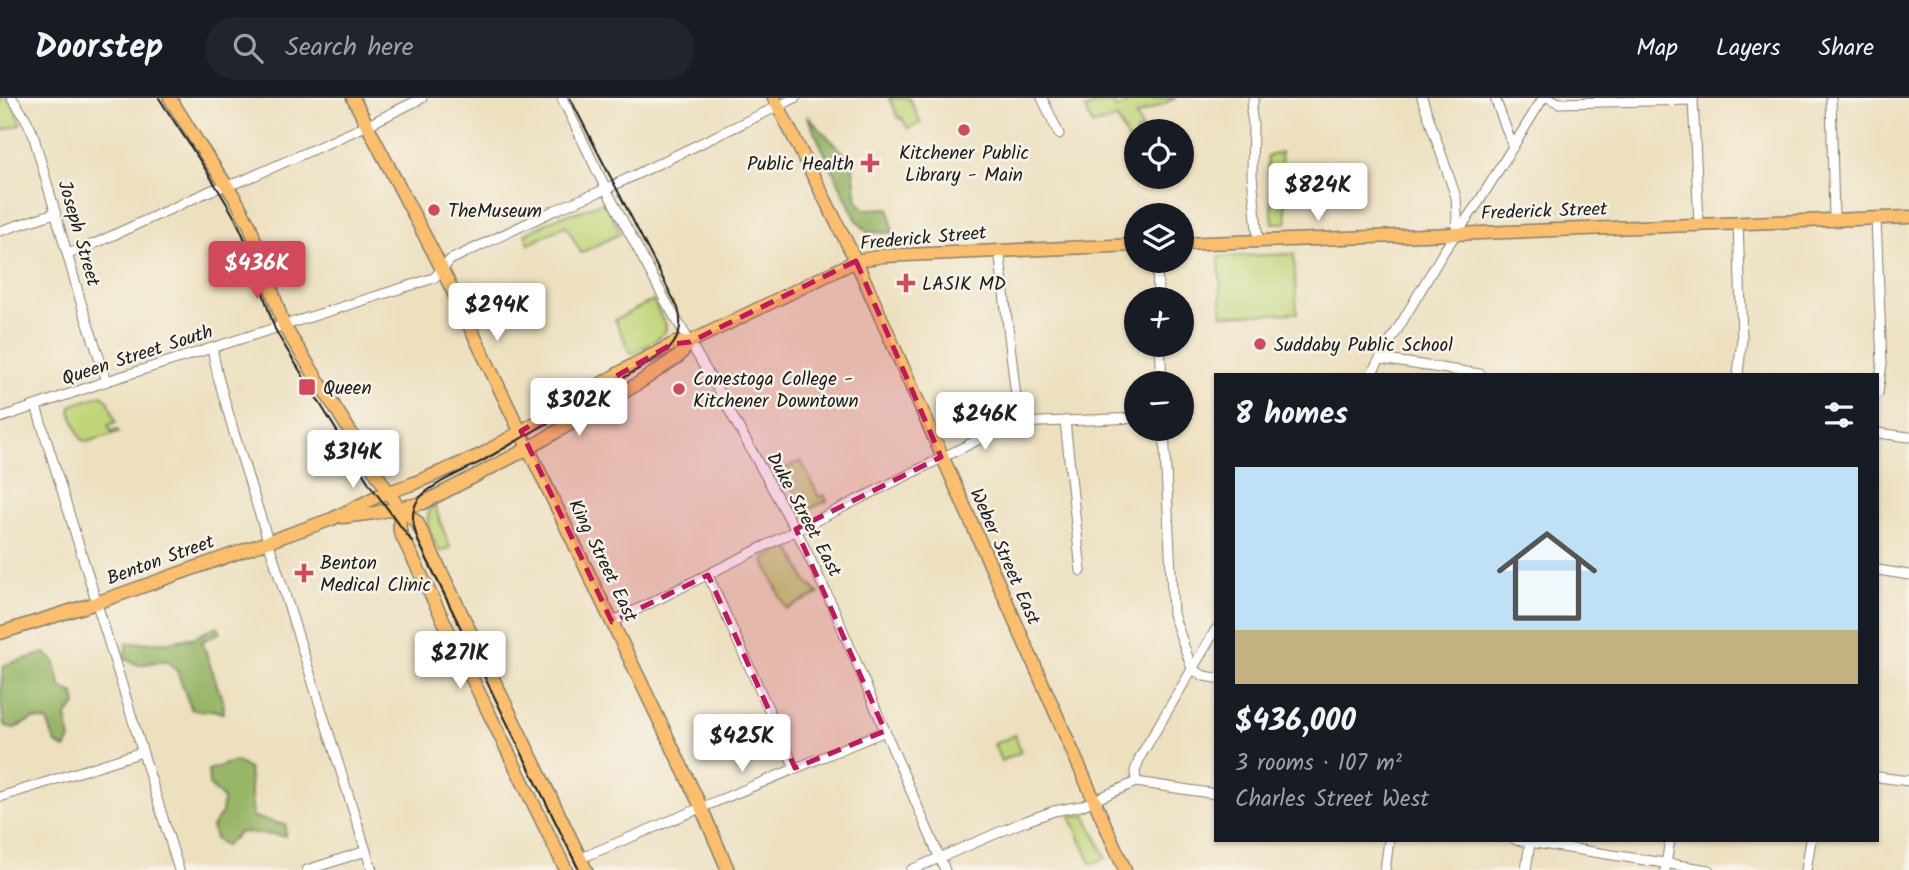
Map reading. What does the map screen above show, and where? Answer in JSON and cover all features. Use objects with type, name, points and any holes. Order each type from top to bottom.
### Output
[{"type":"main road","points":[[170,98],[228,186],[250,226],[284,326],[388,492],[399,508],[417,522],[584,864]]},
{"type":"main road","name":"King Street East","points":[[353,98],[442,269],[521,431],[701,807],[728,870]]},
{"type":"main road","name":"Weber Street East","points":[[776,102],[856,261],[1125,870]]},
{"type":"main road","name":"Frederick Street","points":[[1194,243],[1909,217]]},
{"type":"main road","name":"Frederick Street","points":[[521,431],[675,343],[690,342],[856,261],[883,256],[1124,245]]},
{"type":"main road","name":"Frederick Street","points":[[529,448],[639,383],[680,356],[690,342]]},
{"type":"main road","name":"Benton Street","points":[[0,633],[96,603],[332,519],[388,492],[437,475],[481,455],[521,431]]},
{"type":"main road","name":"Benton Street","points":[[332,519],[423,503],[529,448]]},
{"type":"main road","points":[[417,522],[423,503]]},
{"type":"main road","points":[[399,508],[400,532],[561,868]]},
{"type":"street","name":"Joseph Street","points":[[12,98],[33,134],[82,306],[107,382]]},
{"type":"street","points":[[68,254],[368,125],[422,98]]},
{"type":"street","name":"Duke Street East","points":[[562,98],[606,189],[665,300],[795,529],[836,613],[945,870]]},
{"type":"street","name":"Queen Street South","points":[[0,418],[434,278],[450,260],[606,189],[776,102],[795,98]]},
{"type":"street","points":[[1042,98],[1059,134]]},
{"type":"street","points":[[1256,98],[1259,102],[1253,124],[1252,175],[1258,241]]},
{"type":"street","points":[[1422,98],[1456,197],[1456,235]]},
{"type":"street","points":[[1372,373],[1543,98]]},
{"type":"street","points":[[1549,98],[1559,103],[1693,99],[1699,223]]},
{"type":"street","points":[[1831,98],[1834,219]]},
{"type":"street","points":[[1496,101],[1513,147]]},
{"type":"street","points":[[1456,197],[1465,204],[1480,200]]},
{"type":"street","points":[[0,231],[55,212]]},
{"type":"street","points":[[1876,218],[1882,364],[1879,386]]},
{"type":"street","points":[[1738,222],[1742,339],[1738,373]]},
{"type":"street","points":[[999,250],[1019,423]]},
{"type":"street","points":[[212,348],[218,377],[268,541],[372,870]]},
{"type":"street","points":[[1381,359],[1472,373]]},
{"type":"street","points":[[36,406],[179,870]]},
{"type":"street","points":[[612,622],[1000,429],[1019,423],[1124,419]]},
{"type":"street","points":[[1065,421],[1080,571]]},
{"type":"street","points":[[1879,433],[1909,437]]},
{"type":"street","points":[[1165,441],[1173,614],[1192,669],[1203,676],[1214,678]]},
{"type":"street","points":[[1879,570],[1909,575]]},
{"type":"street","points":[[708,575],[795,768]]},
{"type":"street","points":[[1136,782],[1135,772],[1140,757],[1214,632]]},
{"type":"street","points":[[584,864],[701,807],[885,731]]},
{"type":"street","points":[[0,797],[142,752]]},
{"type":"street","points":[[1879,777],[1909,782]]},
{"type":"street","points":[[911,870],[1035,818],[1076,807],[1136,782],[1214,794]]},
{"type":"street","points":[[1385,870],[1389,842]]},
{"type":"street","points":[[1526,870],[1530,842],[1666,867],[1709,870]]},
{"type":"street","points":[[1666,867],[1670,842]]},
{"type":"street","points":[[1806,870],[1811,842]]},
{"type":"street","points":[[307,870],[366,851]]},
{"type":"highlighted area","points":[[856,261],[941,457],[796,529],[885,731],[795,768],[708,575],[612,622],[521,431],[672,344],[690,342]]},
{"type":"green space","points":[[0,98],[8,98],[14,105],[21,123],[19,125],[0,131]]},
{"type":"green space","points":[[889,98],[909,98],[921,123],[908,129],[902,118],[899,119]]},
{"type":"green space","points":[[1123,98],[1176,98],[1136,116],[1137,119],[1124,119],[1124,132],[1116,119],[1093,125],[1085,109],[1112,101],[1116,109],[1126,104]]},
{"type":"green space","points":[[807,116],[846,155],[853,168],[857,201],[865,209],[889,208],[893,233],[867,232],[856,219]]},
{"type":"green space","points":[[1281,152],[1287,223],[1273,223],[1267,157]]},
{"type":"green space","points":[[601,203],[606,205],[621,233],[581,253],[566,225],[529,244],[525,234],[561,216]]},
{"type":"green space","points":[[1294,254],[1297,313],[1222,315],[1219,257]]},
{"type":"green space","points":[[653,300],[666,326],[665,332],[652,343],[631,354],[615,320]]},
{"type":"green space","points":[[102,395],[108,400],[116,422],[108,425],[111,431],[117,429],[119,432],[87,442],[81,439],[70,411],[72,405]]},
{"type":"green space","points":[[801,461],[819,497],[824,495],[827,501],[804,511],[783,469]]},
{"type":"green space","points":[[434,504],[450,548],[440,552],[428,522]]},
{"type":"green space","points":[[786,547],[792,551],[806,581],[819,594],[786,609],[763,559]]},
{"type":"green space","points":[[217,626],[221,632],[202,641],[224,705],[223,713],[191,709],[177,671],[166,660],[139,665],[124,658],[127,643],[170,642],[196,637]]},
{"type":"green space","points":[[45,653],[54,661],[61,687],[74,694],[76,705],[66,716],[70,739],[65,749],[55,742],[47,721],[33,719],[13,729],[4,725],[1,695],[4,665]]},
{"type":"green space","points":[[1015,735],[1021,752],[1001,761],[994,744]]},
{"type":"green space","points":[[236,761],[249,769],[253,817],[286,825],[285,836],[240,832],[225,846],[215,839],[212,827],[222,813],[223,798],[209,785],[208,770]]},
{"type":"green space","points":[[1070,816],[1086,816],[1106,858],[1091,864]]},
{"type":"tram line","points":[[159,98],[237,222],[281,340],[370,485],[413,543]]},
{"type":"tram line","points":[[570,98],[678,308],[678,337],[667,351],[575,407],[430,489],[418,500],[413,515],[418,541],[579,870]]},
{"type":"place","name":"Kitchener Public Library - Main","points":[[964,130]]},
{"type":"place","name":"Public Health","points":[[870,163]]},
{"type":"place","name":"TheMuseum","points":[[434,210]]},
{"type":"place","name":"LASIK MD","points":[[906,283]]},
{"type":"place","name":"Suddaby Public School","points":[[1260,344]]},
{"type":"place","name":"Queen","points":[[307,387]]},
{"type":"place","name":"Conestoga College - Kitchener Downtown","points":[[679,389]]},
{"type":"place","name":"Benton Medical Clinic","points":[[304,573]]}]
